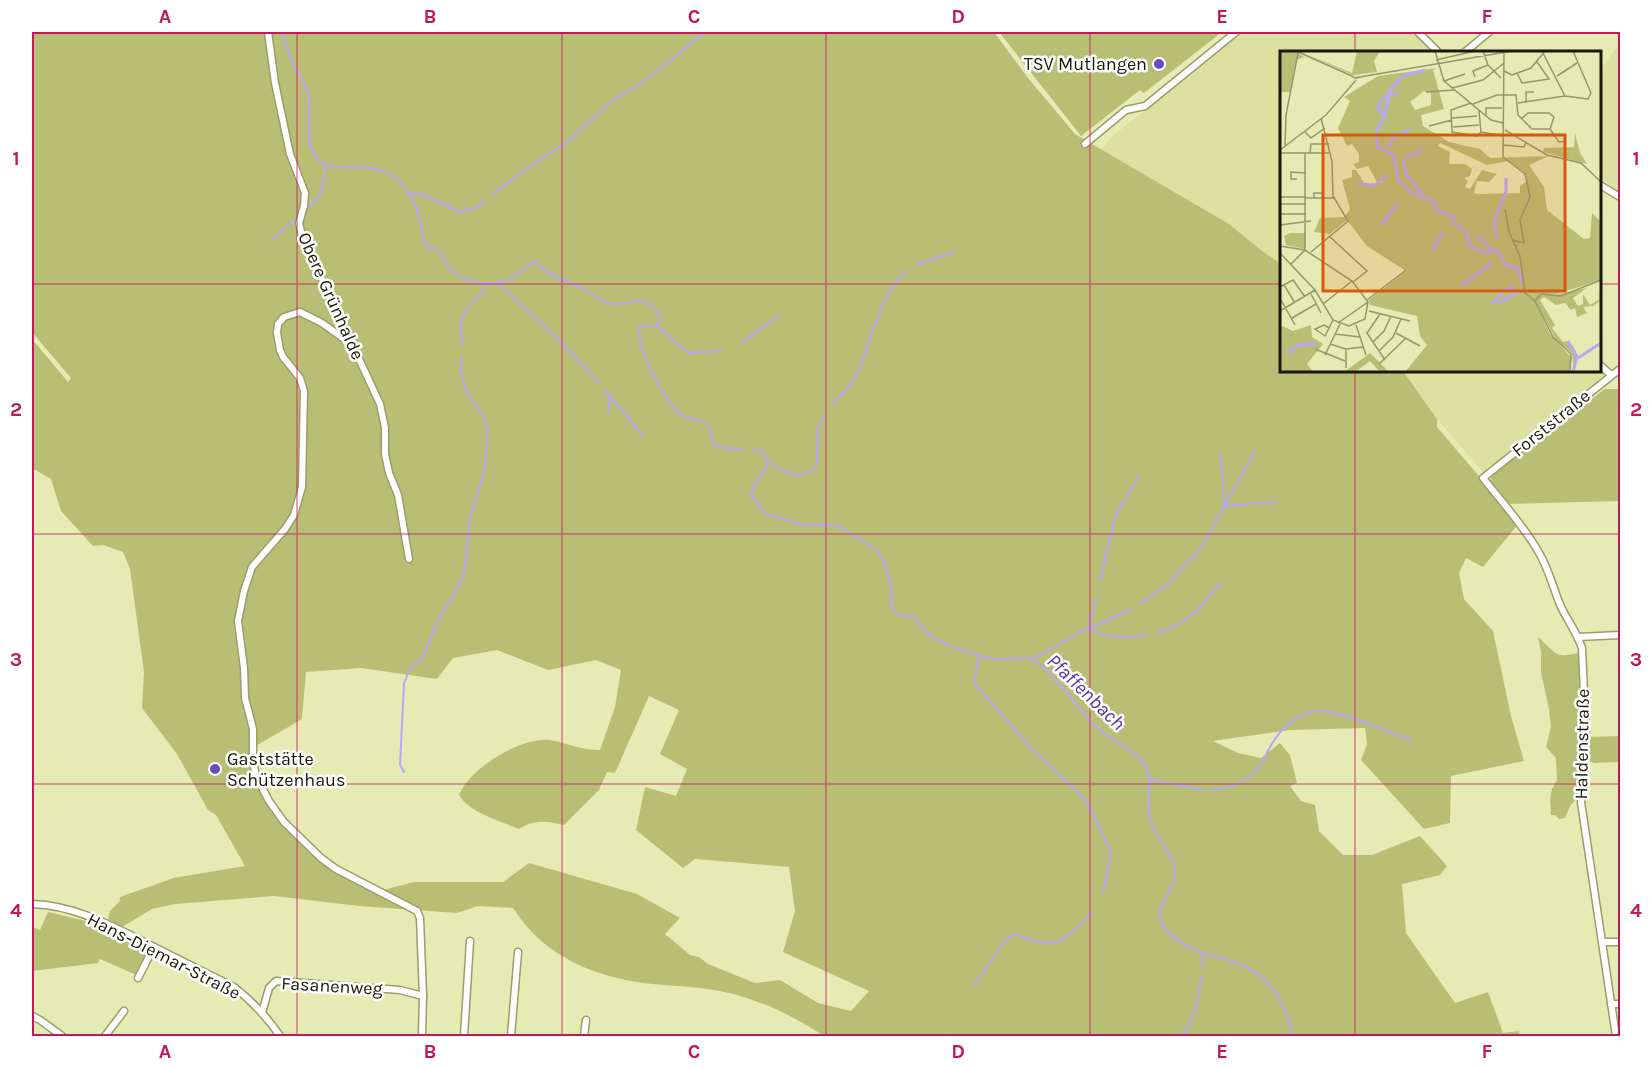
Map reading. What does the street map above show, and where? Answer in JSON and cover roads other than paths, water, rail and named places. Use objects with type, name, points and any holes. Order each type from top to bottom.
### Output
[{"type":"street","name":"Obere Grünhalde","points":[[268,32],[275,83],[290,154],[305,193],[299,223],[302,236],[380,404],[385,428],[385,454],[389,473],[398,495],[409,559]]},
{"type":"street","points":[[1085,144],[1126,110],[1145,106],[1236,32]]},
{"type":"street","points":[[1418,32],[1437,51]]},
{"type":"street","points":[[1466,51],[1490,32]]},
{"type":"street","points":[[1601,185],[1620,196]]},
{"type":"street","points":[[354,346],[322,323],[300,312],[288,315],[278,324],[280,350],[300,378],[304,391],[302,486],[294,515],[252,567],[244,591],[238,621],[245,698],[253,729],[253,761],[256,776],[284,822],[321,858],[336,869],[417,912],[420,918],[422,1036]]},
{"type":"street","points":[[1601,367],[1611,375]]},
{"type":"street","name":"Forststraße","points":[[1483,478],[1620,369]]},
{"type":"street","name":"Haldenstraße","points":[[1483,478],[1527,533],[1539,553],[1581,648],[1586,738],[1581,802],[1616,1036]]},
{"type":"street","points":[[1578,637],[1620,635]]},
{"type":"street","name":"Hans-Diemar-Straße","points":[[32,904],[66,908],[120,930],[234,987],[249,998],[280,1036]]},
{"type":"street","points":[[464,1036],[470,941]]},
{"type":"street","points":[[1603,942],[1620,942]]},
{"type":"street","points":[[138,978],[154,947]]},
{"type":"street","points":[[511,1036],[518,951]]},
{"type":"street","name":"Fasanenweg","points":[[262,1013],[269,988],[276,981],[400,990],[423,996]]},
{"type":"street","points":[[1611,1004],[1620,1004]]},
{"type":"street","points":[[105,1036],[124,1011]]},
{"type":"street","points":[[32,1016],[62,1036]]},
{"type":"street","points":[[584,1036],[586,1020]]},
{"type":"waterway","name":"Pfaffenbach","points":[[281,32],[292,62],[307,90],[310,142],[317,158],[326,165],[377,169],[391,175],[404,187],[416,207],[427,247],[437,249],[451,270],[460,276],[474,282],[498,283],[515,276],[535,262],[550,274],[582,288],[607,303],[646,302],[658,312],[660,318],[658,327],[640,326],[639,334],[646,359],[659,386],[680,414],[706,424],[714,445],[742,449]]},
{"type":"waterway","points":[[493,194],[566,143],[611,102],[647,79],[705,32]]},
{"type":"waterway","points":[[307,209],[320,195],[325,165]]},
{"type":"waterway","points":[[408,193],[425,195],[459,212],[478,207],[484,201]]},
{"type":"waterway","points":[[272,240],[294,220]]},
{"type":"waterway","points":[[916,265],[954,252]]},
{"type":"waterway","points":[[832,404],[854,380],[883,305],[898,280],[907,271]]},
{"type":"waterway","points":[[497,282],[559,340],[599,383]]},
{"type":"waterway","points":[[463,345],[461,319],[488,283]]},
{"type":"waterway","points":[[741,343],[779,315]]},
{"type":"waterway","points":[[658,327],[689,353],[721,351]]},
{"type":"waterway","points":[[404,772],[400,765],[404,684],[410,668],[422,659],[440,616],[454,596],[464,573],[470,518],[484,472],[488,436],[486,421],[469,396],[463,382],[460,368],[462,357]]},
{"type":"waterway","points":[[604,389],[643,436]]},
{"type":"waterway","points":[[608,412],[610,397]]},
{"type":"waterway","points":[[768,462],[790,474],[807,473],[813,470],[817,463],[818,427],[825,415]]},
{"type":"waterway","name":"Pfaffenbach","points":[[753,450],[763,452],[768,462],[751,494],[764,513],[800,524],[834,525],[878,551],[885,565],[891,587],[892,607],[896,613],[902,616],[914,616],[930,635],[971,653],[1000,659],[1035,660],[1059,683],[1093,724],[1142,761],[1148,775],[1148,807],[1151,822],[1175,868],[1174,882],[1161,909],[1161,922],[1180,942],[1195,950],[1242,965],[1257,973],[1271,986],[1283,1006],[1292,1036]]},
{"type":"waterway","points":[[1140,604],[1167,585],[1201,548],[1255,451]]},
{"type":"waterway","points":[[1220,453],[1224,506],[1276,502]]},
{"type":"waterway","points":[[1100,581],[1115,517],[1138,477]]},
{"type":"waterway","points":[[1157,633],[1186,619],[1221,583]]},
{"type":"waterway","points":[[1097,598],[1088,628],[1101,634],[1116,636],[1146,635]]},
{"type":"waterway","points":[[1033,659],[1088,628],[1130,609]]},
{"type":"waterway","points":[[979,655],[974,683],[1031,748],[1087,801],[1111,852],[1103,893]]},
{"type":"waterway","points":[[1211,790],[1244,781],[1261,765],[1284,728],[1297,718],[1312,712],[1340,714],[1411,740]]},
{"type":"waterway","points":[[1149,779],[1202,790]]},
{"type":"waterway","points":[[973,987],[1003,943],[1013,934],[1040,942],[1057,942],[1065,938],[1092,912]]},
{"type":"waterway","points":[[1202,966],[1203,954]]},
{"type":"waterway","points":[[1182,1036],[1196,1008],[1201,977]]},
{"type":"place","name":"TSV Mutlangen","points":[[1159,64]]},
{"type":"place","name":"Gaststätte Schützenhaus","points":[[215,769]]}]
